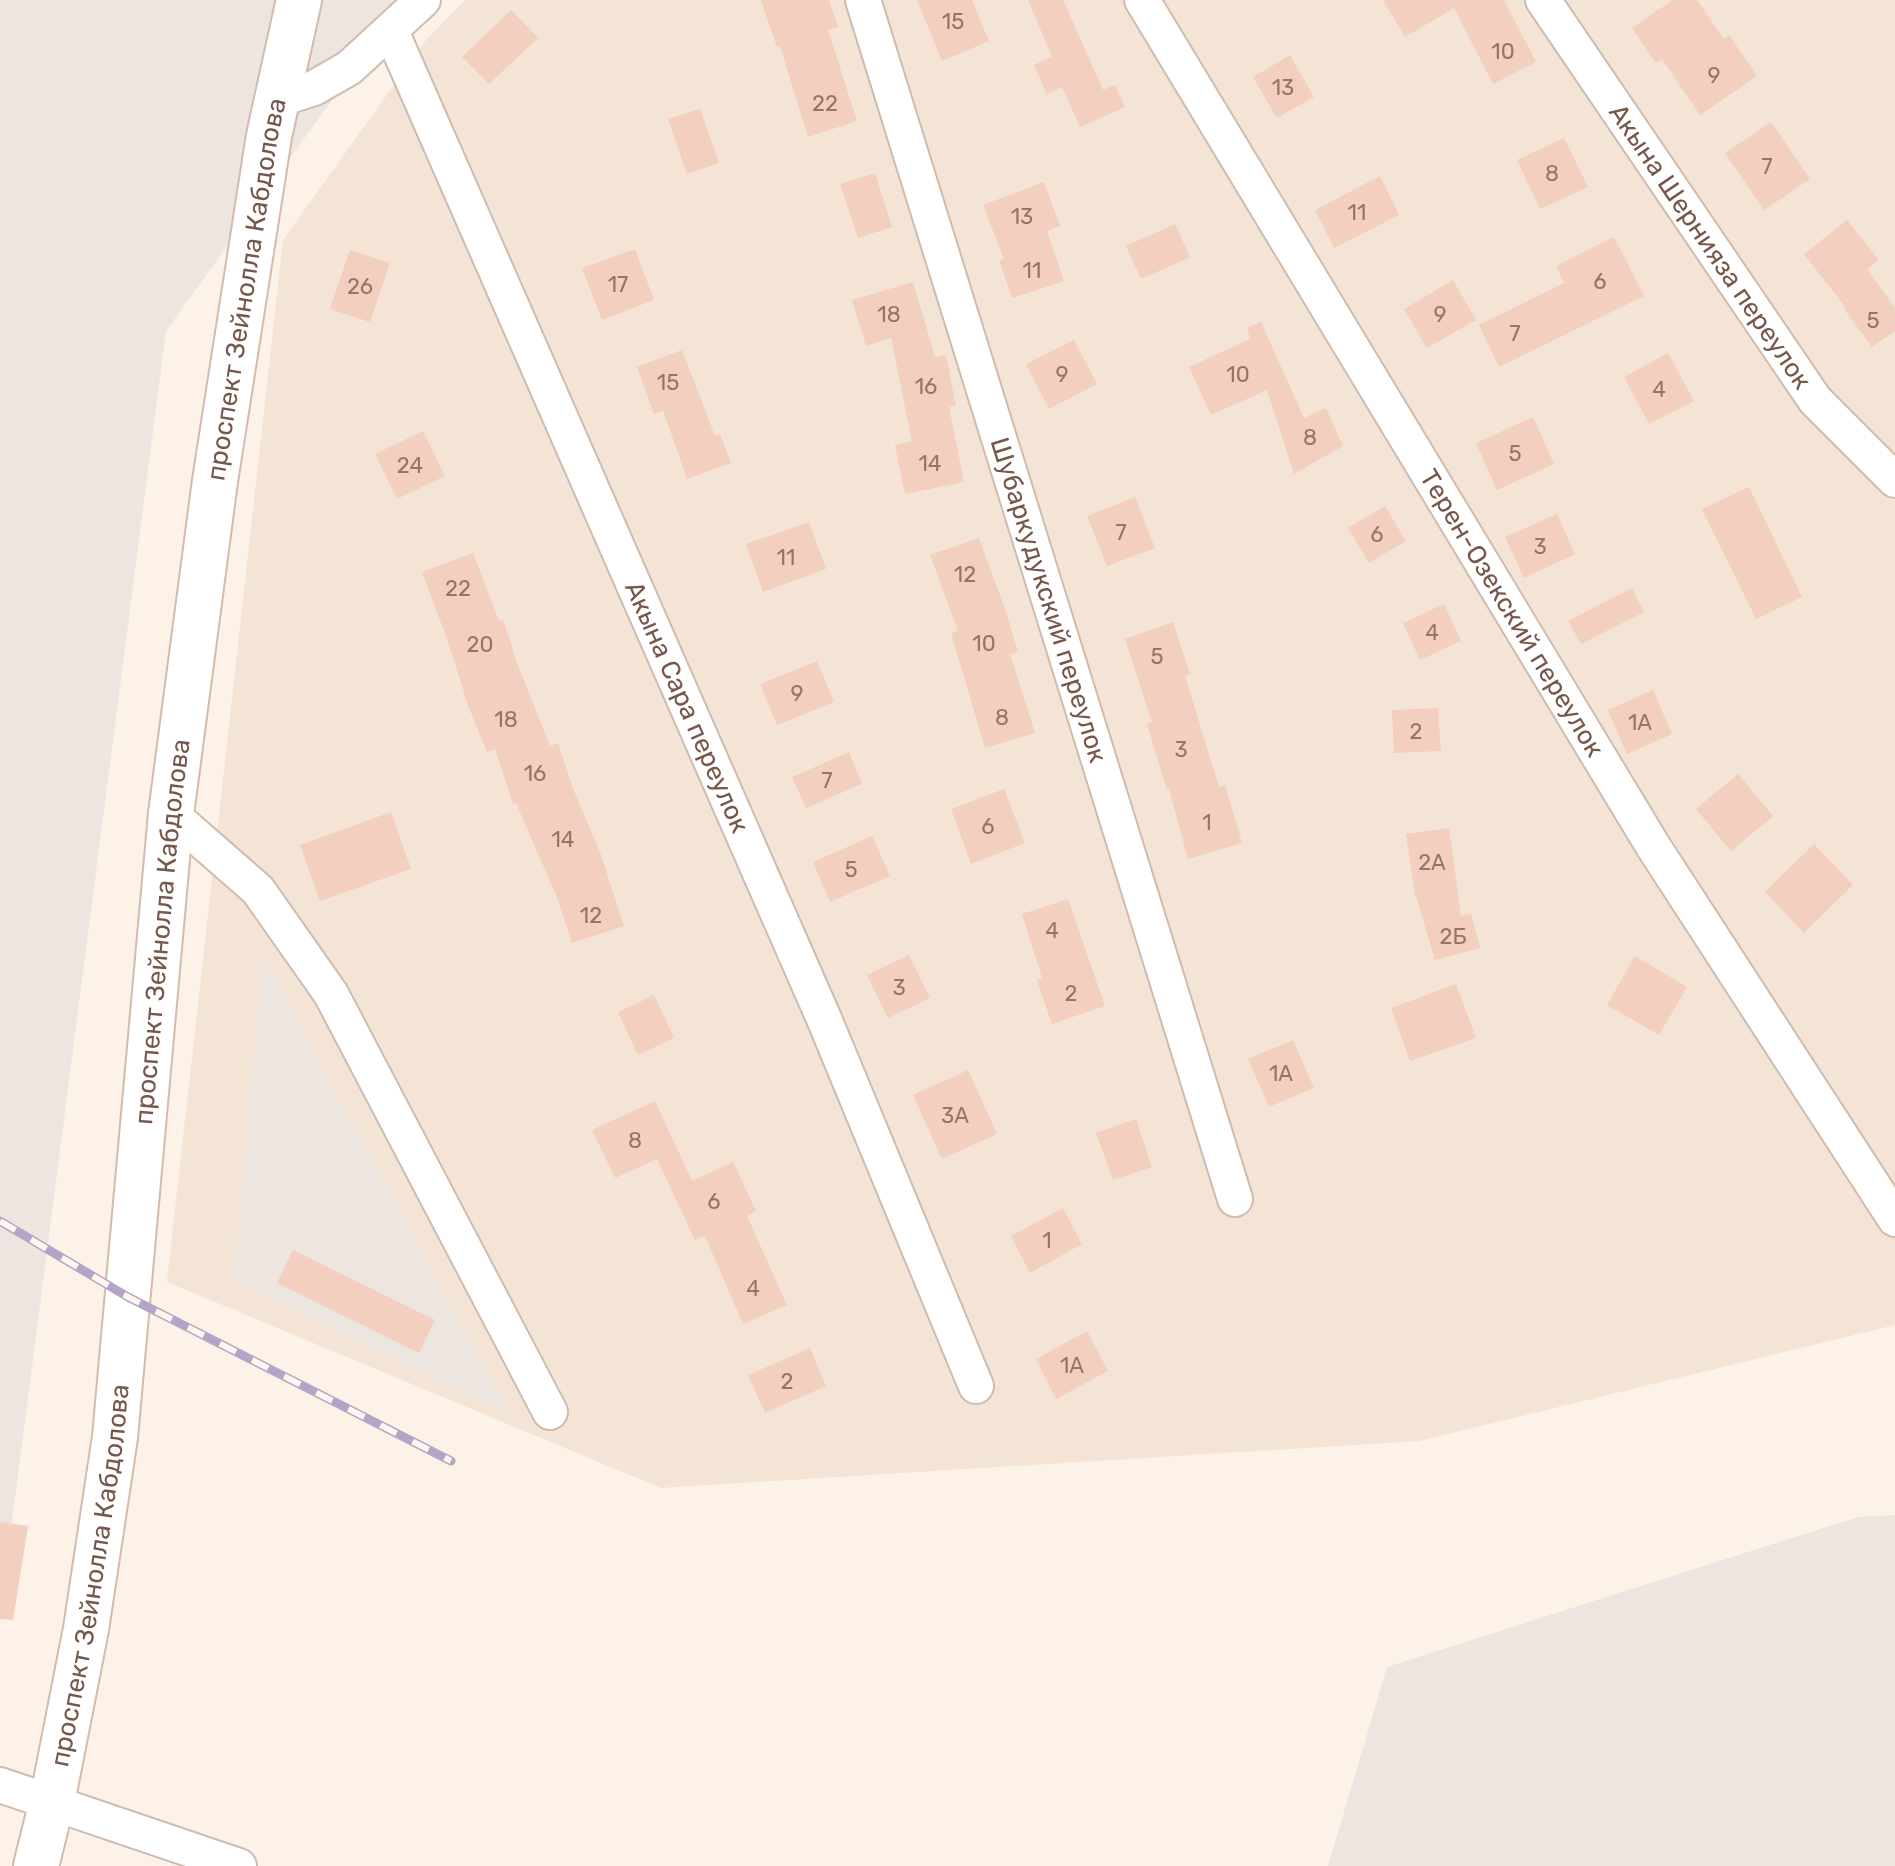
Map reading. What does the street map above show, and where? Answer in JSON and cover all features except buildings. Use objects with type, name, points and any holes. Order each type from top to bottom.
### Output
[{"type":"main road","name":"проспект Зейнолла Кабдолова","points":[[36,1866],[52,1802],[86,1629],[115,1437],[171,814],[215,481],[269,136],[299,0]]},
{"type":"street","points":[[277,100],[314,88],[349,68],[423,0]]},
{"type":"street","name":"Шубаркудукский переулок","points":[[863,0],[1235,1199]]},
{"type":"street","name":"Терен-Озекский переулок","points":[[1142,0],[1653,846],[1895,1219]]},
{"type":"street","name":"Акына Шернияза переулок","points":[[1543,0],[1815,400],[1895,480]]},
{"type":"street","name":"Акына Сара переулок","points":[[391,31],[819,1006],[976,1386]]},
{"type":"street","points":[[171,814],[258,890],[331,994],[550,1412]]},
{"type":"street","points":[[0,1785],[239,1866]]},
{"type":"shaded area","points":[[0,0],[409,0],[390,19],[166,331],[0,1614]]},
{"type":"shaded area","points":[[465,0],[1895,0],[1895,1325],[1419,1441],[661,1488],[167,1282],[283,240],[426,40]]},
{"type":"shaded area","points":[[263,957],[510,1415],[234,1279]]},
{"type":"shaded area","points":[[1895,1515],[1895,1866],[1328,1866],[1387,1667],[1858,1517]]},
{"type":"railway","points":[[0,1221],[128,1297],[451,1461]]}]
